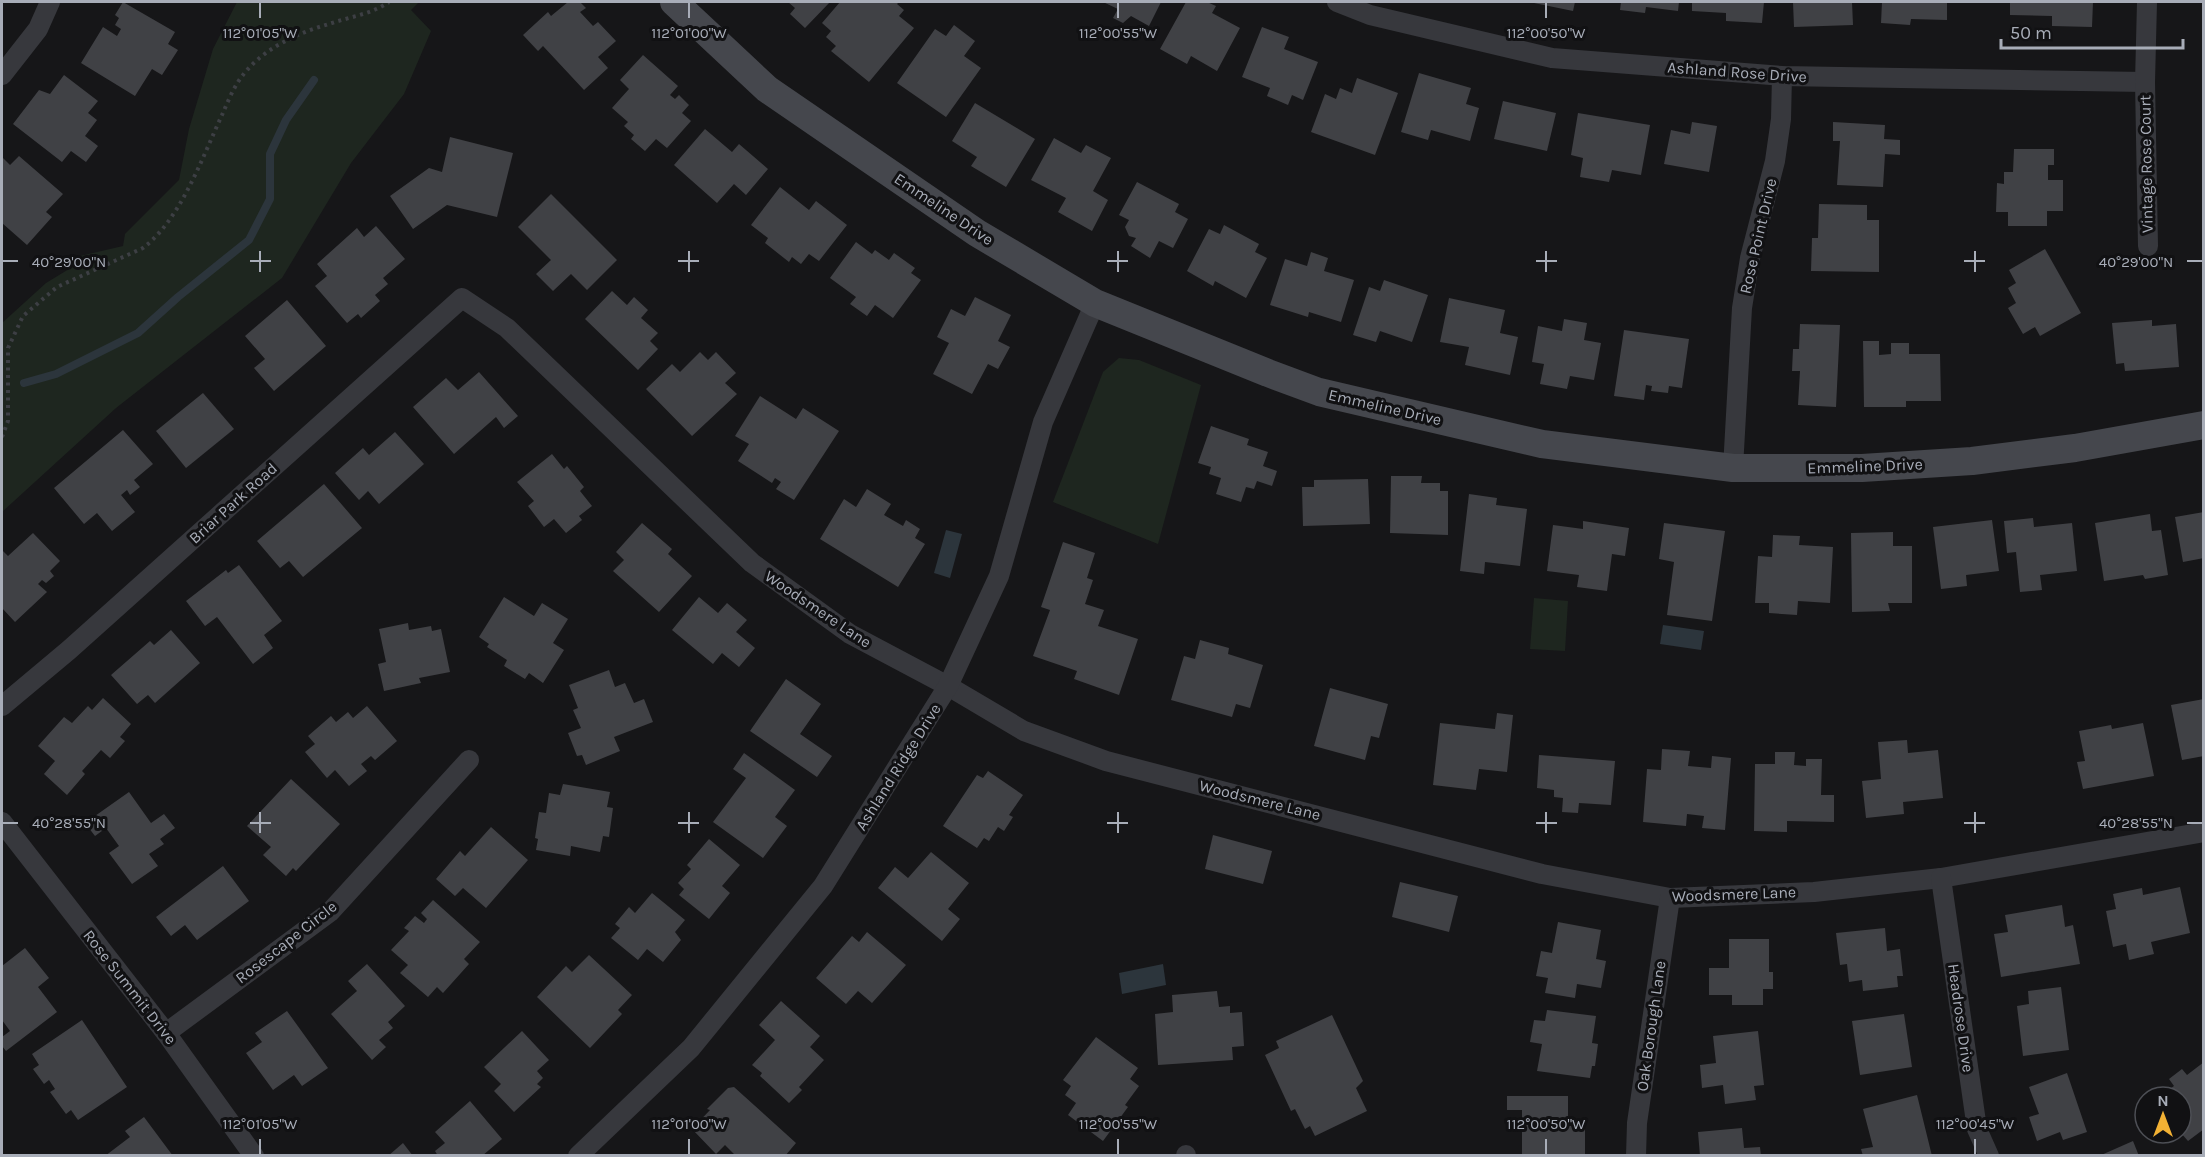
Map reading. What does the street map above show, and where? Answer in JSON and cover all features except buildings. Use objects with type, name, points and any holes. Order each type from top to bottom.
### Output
[{"type":"street","points":[[2,75],[38,29],[50,2]]},
{"type":"street","name":"Emmeline Drive","points":[[674,2],[767,89],[977,233],[1095,303],[1319,392],[1542,444],[1733,468],[1862,468],[1972,461],[2075,448],[2204,425]]},
{"type":"street","name":"Ashland Rose Drive","points":[[1337,2],[1370,15],[1552,58],[1782,76],[2145,82]]},
{"type":"street","name":"Vintage Rose Court","points":[[2147,2],[2145,82],[2148,246]]},
{"type":"street","name":"Rose Point Drive","points":[[1733,468],[1742,308],[1750,258],[1775,161],[1781,119],[1782,76]]},
{"type":"street","name":"Woodsmere Lane","points":[[462,298],[507,328],[752,563],[850,634],[948,686],[1024,731],[1106,761],[1542,874],[1670,898],[1814,892],[1941,878],[2204,832]]},
{"type":"street","name":"Briar Park Road","points":[[2,706],[78,642],[462,298]]},
{"type":"street","name":"Ashland Ridge Drive","points":[[578,1155],[691,1048],[823,886],[948,686],[999,576],[1043,422],[1095,303]]},
{"type":"street","name":"Rosescape Circle","points":[[166,1033],[330,912],[469,760]]},
{"type":"street","name":"Rose Summit Drive","points":[[2,822],[166,1033],[254,1155]]},
{"type":"street","name":"Headrose Drive","points":[[1941,878],[1977,1129],[1989,1155]]},
{"type":"street","name":"Oak Borough Lane","points":[[1636,1155],[1636,1123],[1670,898]]},
{"type":"path","points":[[2,437],[8,422],[8,348],[23,316],[57,287],[143,248],[153,241],[176,210],[233,91],[250,66],[289,40],[327,24],[380,8],[389,2]]},
{"type":"shaded area","points":[[237,2],[419,2],[411,10],[431,31],[404,94],[351,163],[282,278],[116,408],[2,512],[2,323],[46,283],[69,269],[80,256],[123,246],[125,234],[179,180],[189,129],[213,49]]},
{"type":"shaded area","points":[[1119,358],[1139,360],[1201,385],[1158,544],[1053,502],[1103,372]]},
{"type":"shaded area","points":[[946,530],[962,534],[950,578],[934,573]]},
{"type":"shaded area","points":[[1534,598],[1568,601],[1565,651],[1530,649]]},
{"type":"shaded area","points":[[1663,625],[1704,631],[1701,650],[1660,644]]},
{"type":"shaded area","points":[[1163,964],[1166,985],[1122,994],[1119,973]]},
{"type":"waterway","points":[[24,383],[56,374],[138,333],[178,297],[249,240],[270,199],[270,154],[286,120],[314,80]]}]
